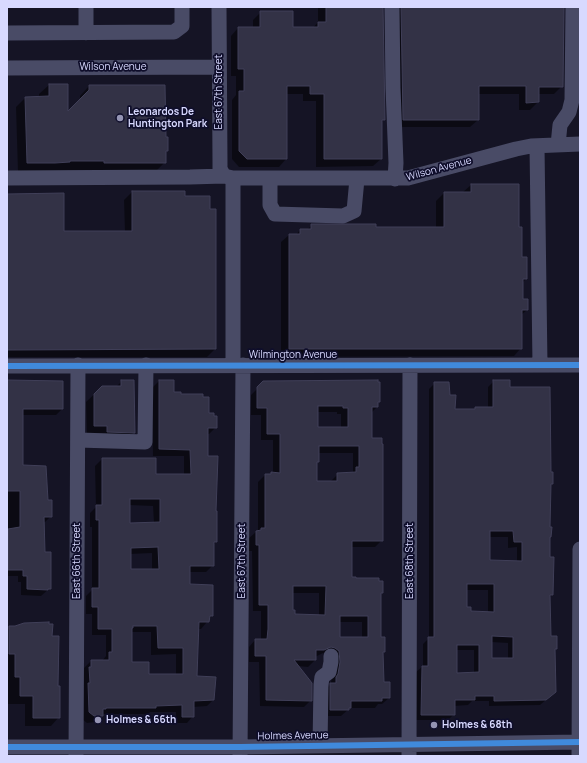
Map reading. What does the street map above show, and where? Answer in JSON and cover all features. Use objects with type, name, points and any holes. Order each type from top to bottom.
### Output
[{"type":"street","points":[[86,7],[86,33]]},
{"type":"street","points":[[7,33],[174,32],[182,26],[182,7]]},
{"type":"street","name":"East 67th Street","points":[[219,7],[220,169],[229,177],[238,365],[240,751]]},
{"type":"street","points":[[392,7],[396,163],[395,179]]},
{"type":"street","points":[[558,145],[560,125],[569,112],[572,100],[573,7]]},
{"type":"street","name":"Wilson Avenue","points":[[7,68],[219,67]]},
{"type":"street","name":"Wilson Avenue","points":[[7,178],[229,177],[395,179],[408,178],[499,152],[537,146],[580,144]]},
{"type":"street","points":[[537,146],[540,365]]},
{"type":"street","points":[[270,178],[270,205],[275,214],[343,216],[354,211],[357,179]]},
{"type":"street","name":"East 66th Street","points":[[76,752],[78,365]]},
{"type":"street","points":[[78,440],[145,442],[146,365]]},
{"type":"street","name":"East 68th Street","points":[[409,750],[410,365]]},
{"type":"street","name":"Wilmington Avenue","points":[[7,366],[580,365]]},
{"type":"street","points":[[580,549],[580,746]]},
{"type":"street","points":[[320,745],[321,685],[322,677],[329,672],[331,656]]},
{"type":"street","name":"Holmes Avenue","points":[[7,747],[76,752],[240,751],[320,745],[409,750],[580,746]]},
{"type":"building","points":[[326,7],[383,7],[385,120],[382,120],[382,159],[324,159],[324,94],[310,94],[310,86],[287,86],[287,159],[247,159],[239,151],[239,91],[244,91],[244,69],[238,69],[238,27],[260,27],[260,11],[293,11],[293,27],[318,27],[318,22],[326,22]]},
{"type":"building","points":[[401,7],[564,7],[563,87],[539,87],[539,102],[526,103],[526,86],[479,86],[479,120],[403,120]]},
{"type":"building","name":"Leonardos De Huntington Park","points":[[49,84],[68,84],[68,111],[89,90],[89,85],[165,85],[166,137],[168,137],[166,163],[104,163],[104,161],[70,161],[55,163],[27,163],[25,97],[49,96]]},
{"type":"building","points":[[471,184],[519,184],[519,227],[522,227],[522,257],[527,257],[527,279],[523,279],[523,299],[528,299],[528,310],[522,310],[522,349],[289,349],[289,234],[300,234],[300,229],[311,229],[311,224],[376,224],[376,227],[444,227],[444,192],[471,192]]},
{"type":"building","points":[[132,191],[185,191],[185,196],[210,196],[210,209],[216,209],[216,349],[7,350],[7,194],[64,193],[64,231],[132,231]]},
{"type":"building","points":[[7,380],[63,381],[63,409],[23,409],[23,465],[46,466],[48,500],[52,500],[52,517],[44,517],[45,552],[51,552],[51,589],[48,590],[27,589],[27,576],[23,576],[23,570],[8,570],[8,529],[20,527],[20,491],[7,491]]},
{"type":"building","points":[[121,380],[134,380],[135,433],[107,432],[107,426],[94,426],[94,394],[102,386],[121,386]]},
{"type":"building","points":[[159,380],[174,380],[174,392],[181,392],[181,394],[203,394],[203,397],[209,397],[209,413],[214,413],[214,416],[217,416],[217,428],[208,428],[208,456],[218,456],[216,511],[217,542],[214,542],[214,566],[190,566],[190,584],[213,585],[213,616],[210,616],[209,622],[199,622],[197,676],[216,677],[214,700],[194,701],[194,717],[182,717],[182,705],[156,706],[156,708],[106,708],[103,709],[103,716],[94,716],[89,712],[89,667],[91,667],[91,660],[109,660],[109,652],[112,652],[112,629],[98,629],[98,607],[92,607],[92,588],[99,588],[99,520],[96,520],[96,505],[102,505],[102,458],[156,458],[156,474],[191,474],[190,450],[159,449]],"holes":[[[130,499],[160,499],[160,522],[130,523]],[[158,547],[159,569],[131,569],[131,548]],[[133,626],[157,626],[158,648],[183,648],[183,674],[149,674],[149,662],[132,662]]]},
{"type":"building","points":[[378,380],[378,382],[380,382],[380,402],[378,402],[378,407],[372,407],[372,438],[382,438],[383,444],[383,541],[352,541],[352,577],[379,578],[379,581],[383,581],[383,593],[381,593],[381,637],[385,637],[385,652],[383,652],[384,682],[390,682],[390,698],[382,698],[382,701],[351,701],[351,708],[349,708],[349,710],[330,710],[330,683],[336,683],[340,662],[339,651],[331,647],[324,650],[316,650],[316,660],[294,660],[312,683],[312,701],[266,700],[266,656],[255,656],[255,639],[267,639],[268,629],[268,605],[259,605],[259,545],[256,545],[256,531],[261,530],[261,528],[265,528],[265,474],[271,474],[271,472],[280,473],[280,434],[267,434],[267,408],[257,408],[257,387],[263,381]],"holes":[[[318,406],[343,406],[343,408],[348,408],[348,427],[318,427]],[[319,446],[359,446],[359,467],[356,467],[356,472],[337,473],[337,481],[317,481],[317,462],[319,462]],[[293,586],[326,586],[325,615],[295,614],[295,610],[293,610]],[[340,616],[368,616],[368,637],[340,637]]]},
{"type":"building","points":[[493,380],[510,380],[510,387],[550,387],[551,472],[553,472],[553,484],[551,484],[550,527],[552,527],[550,537],[550,557],[554,557],[553,595],[550,595],[551,636],[557,636],[557,649],[555,649],[556,692],[546,700],[494,701],[494,696],[475,696],[475,700],[455,700],[455,715],[421,715],[422,666],[428,666],[428,637],[434,637],[434,382],[449,382],[450,395],[456,395],[455,409],[493,407]],"holes":[[[490,531],[513,531],[514,542],[522,542],[522,561],[490,560]],[[467,584],[494,584],[494,612],[471,611],[471,607],[467,607]],[[492,636],[513,637],[513,658],[492,658]],[[457,645],[479,645],[479,672],[457,673]]]},
{"type":"building","points":[[49,622],[49,624],[53,624],[52,636],[59,636],[58,686],[60,686],[60,718],[33,718],[33,696],[20,696],[20,677],[15,677],[15,654],[9,654],[9,626],[24,623]]},
{"type":"cycle path","points":[[7,366],[580,365]]},
{"type":"cycle path","points":[[7,747],[240,747],[580,742]]},
{"type":"place","name":"Leonardos De Huntington Park","points":[[120,118]]},
{"type":"place","name":"Holmes & 66th","points":[[98,720]]},
{"type":"place","name":"Holmes & 68th","points":[[434,725]]}]
